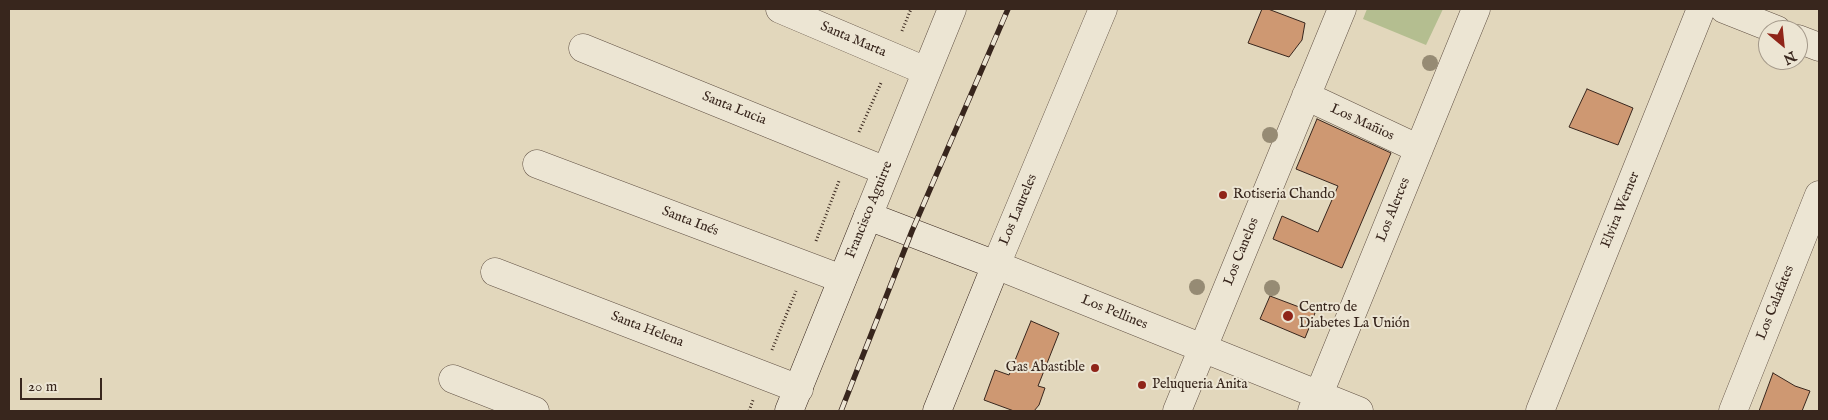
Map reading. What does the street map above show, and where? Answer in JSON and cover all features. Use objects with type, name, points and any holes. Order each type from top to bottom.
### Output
[{"type":"street","name":"Santa Marta","points":[[780,9],[926,71]]},
{"type":"street","name":"Francisco Aguirre","points":[[794,400],[952,9]]},
{"type":"street","name":"Los Laureles","points":[[937,411],[1103,9]]},
{"type":"street","name":"Los Canelos","points":[[1177,411],[1342,9]]},
{"type":"street","name":"Los Alerces","points":[[1315,403],[1476,9]]},
{"type":"street","name":"Elvira Werner","points":[[1540,411],[1701,9]]},
{"type":"street","points":[[1724,9],[1758,22]]},
{"type":"street","name":"Santa Lucia","points":[[582,48],[886,170]]},
{"type":"street","name":"Los Mañios","points":[[1306,96],[1419,149]]},
{"type":"street","name":"Santa Inés","points":[[537,164],[842,279]]},
{"type":"street","name":"Los Calafates","points":[[1733,411],[1819,195]]},
{"type":"street","name":"Los Pellines","points":[[868,216],[1203,348],[1315,403],[1359,411]]},
{"type":"street","name":"Santa Helena","points":[[495,272],[762,374],[794,400]]},
{"type":"street","points":[[454,379],[535,411]]},
{"type":"path","points":[[749,411],[849,156],[892,57],[910,9]]},
{"type":"green space","points":[[1367,9],[1443,9],[1426,45],[1363,19]]},
{"type":"building","points":[[1262,9],[1268,9],[1305,23],[1302,40],[1289,57],[1248,43]]},
{"type":"building","points":[[1587,89],[1633,108],[1618,145],[1569,127]]},
{"type":"building","points":[[1317,119],[1391,153],[1342,268],[1273,239],[1282,216],[1318,232],[1338,186],[1296,169]]},
{"type":"building","name":"Centro de Diabetes La Unión","points":[[1270,296],[1315,313],[1305,338],[1260,319]]},
{"type":"building","points":[[1031,321],[1059,333],[1038,386],[1045,388],[1039,405],[1034,411],[1014,411],[984,400],[995,370],[1009,375]]},
{"type":"building","points":[[1773,373],[1795,386],[1810,391],[1802,411],[1759,411]]},
{"type":"railway","points":[[841,411],[912,231],[1008,9]]},
{"type":"place","name":"Rotiseria Chando","points":[[1223,195]]},
{"type":"place","name":"Centro de Diabetes La Unión","points":[[1288,316]]},
{"type":"place","name":"Gas Abastible","points":[[1095,368]]},
{"type":"place","name":"Peluqueria Anita","points":[[1142,385]]}]
